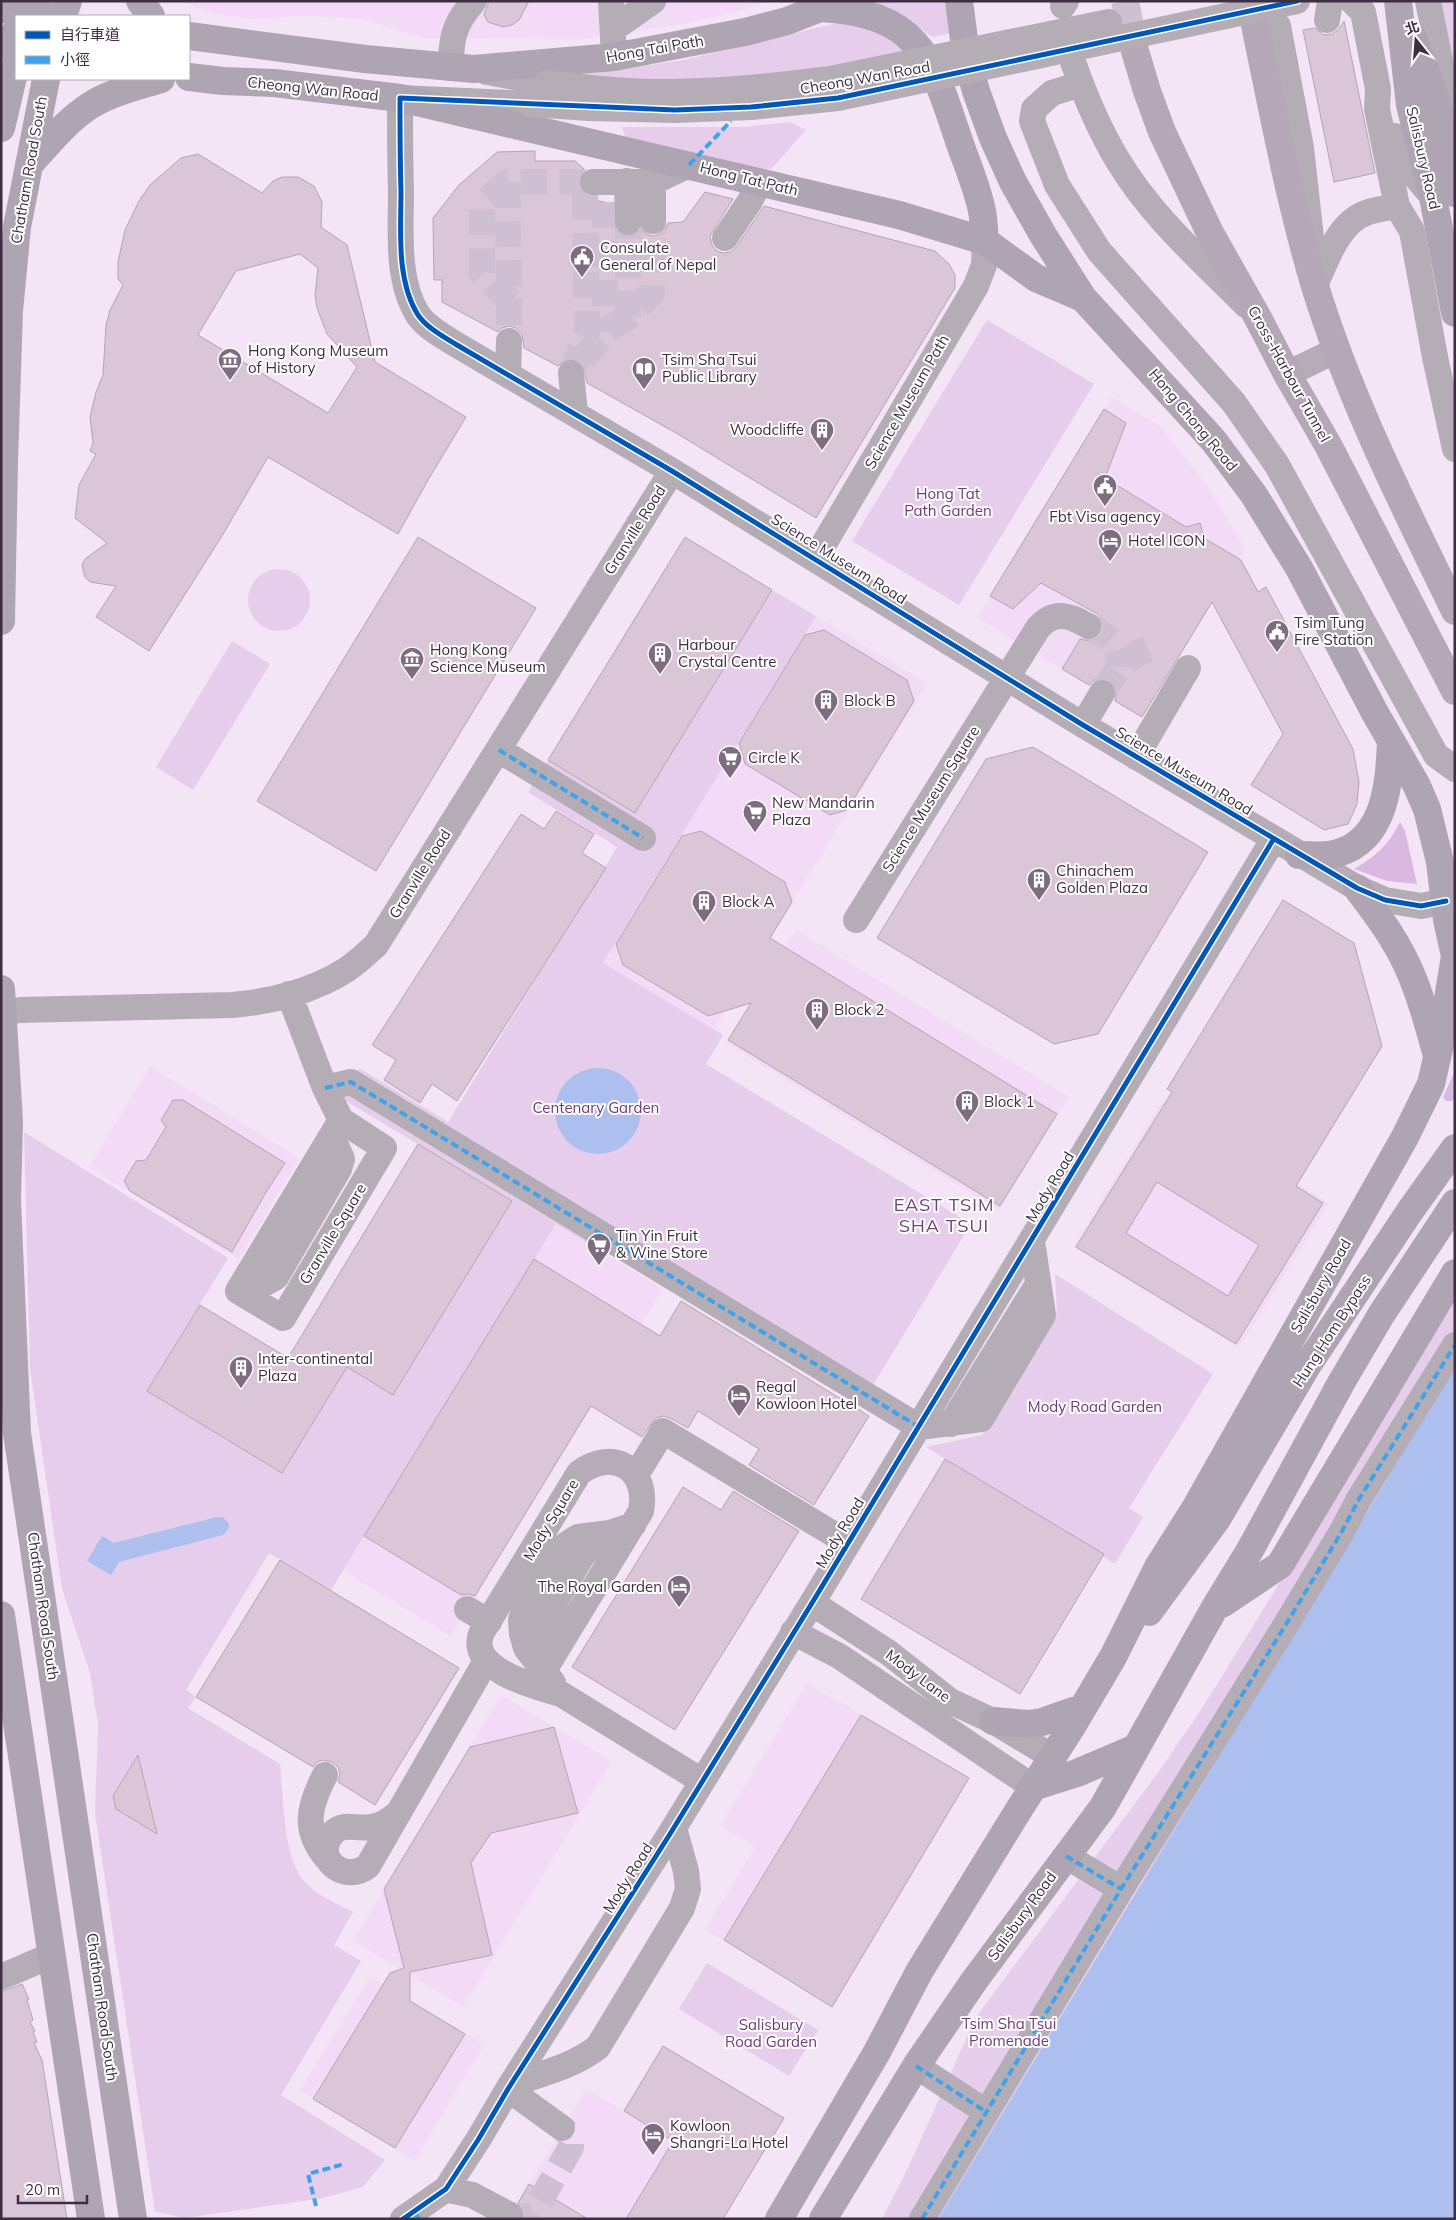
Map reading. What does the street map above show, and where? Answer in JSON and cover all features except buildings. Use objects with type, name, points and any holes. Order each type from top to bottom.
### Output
[{"type":"highway","points":[[1266,25],[1285,174],[1315,285],[1337,350],[1367,426],[1455,611]]},
{"type":"highway","name":"Cross-Harbour Tunnel","points":[[1135,51],[1162,132],[1210,233],[1328,445],[1455,691]]},
{"type":"main road","points":[[63,15],[68,1]]},
{"type":"main road","points":[[140,1],[150,15]]},
{"type":"main road","name":"Hong Chong Road","points":[[959,1],[966,55],[993,138],[1013,182],[1043,235],[1084,298],[1214,441],[1254,495],[1299,568],[1391,742],[1416,784],[1427,809],[1450,900]]},
{"type":"main road","name":"Salisbury Road","points":[[1399,1],[1437,103],[1448,276],[1455,313]]},
{"type":"main road","points":[[825,4],[882,19],[917,44],[926,55],[936,74],[979,200],[985,241]]},
{"type":"main road","name":"Hong Tai Path","points":[[462,69],[614,57],[745,32],[787,21],[825,4]]},
{"type":"main road","points":[[1,9],[15,24]]},
{"type":"main road","name":"Cheong Wan Road","points":[[190,36],[365,59],[462,69]]},
{"type":"main road","points":[[1,128],[15,60]]},
{"type":"main road","name":"Cheong Wan Road","points":[[190,77],[223,81],[274,83],[400,98]]},
{"type":"main road","name":"Chatham Road South","points":[[1,621],[9,311],[17,227],[46,80]]},
{"type":"main road","points":[[28,166],[65,127],[92,104],[113,94],[158,80]]},
{"type":"main road","name":"Hong Tat Path","points":[[400,98],[689,164],[759,183],[899,215],[985,241],[1036,278],[1084,298]]},
{"type":"main road","points":[[1299,855],[1336,854],[1348,849],[1374,828],[1385,791],[1391,742]]},
{"type":"main road","points":[[1427,809],[1455,834]]},
{"type":"main road","points":[[1357,888],[1384,922],[1404,958],[1418,992],[1438,1056]]},
{"type":"main road","name":"Salisbury Road","points":[[779,2219],[878,2052],[919,1972],[1113,1657],[1158,1567],[1196,1507],[1405,1137],[1431,1084],[1438,1056],[1455,956],[1447,920],[1450,900]]},
{"type":"main road","name":"Chatham Road South","points":[[2,1005],[9,1121],[7,1356],[133,2219]]},
{"type":"main road","name":"Hung Hom Bypass","points":[[1217,1518],[1307,1366],[1410,1211],[1455,1148]]},
{"type":"main road","name":"Salisbury Road","points":[[823,2219],[916,2066],[974,1981],[1102,1807],[1214,1608],[1250,1550],[1340,1384],[1381,1315],[1455,1202]]},
{"type":"main road","name":"Salisbury Road","points":[[1214,1608],[1280,1565],[1379,1403],[1455,1273]]},
{"type":"main road","name":"Salisbury Road","points":[[1113,1657],[1178,1575],[1217,1518]]},
{"type":"main road","points":[[1,1615],[8,1712],[52,1955],[91,2219]]},
{"type":"main road","points":[[992,1721],[1028,1724],[1042,1722],[1082,1708]]},
{"type":"main road","points":[[1033,1787],[1077,1773],[1136,1748]]},
{"type":"street","points":[[462,69],[451,47],[457,24],[474,1]]},
{"type":"street","points":[[611,1],[614,57]]},
{"type":"street","points":[[613,29],[653,1]]},
{"type":"street","name":"Cheong Wan Road","points":[[462,69],[603,90],[672,92],[793,84],[830,79],[1214,1]]},
{"type":"street","name":"Cheong Wan Road","points":[[400,98],[589,108],[675,110],[751,107],[838,98],[1297,1]]},
{"type":"street","points":[[1352,1],[1363,12],[1378,89],[1377,109],[1397,206],[1412,231],[1435,357],[1455,449]]},
{"type":"street","points":[[1428,1],[1455,136]]},
{"type":"street","points":[[1258,318],[1184,242],[1138,190],[1114,154],[1077,73],[1034,109],[1032,121],[1057,185],[1099,251],[1234,403],[1277,465],[1436,755],[1455,769]]},
{"type":"street","points":[[1378,89],[1388,108],[1400,157],[1444,195]]},
{"type":"street","name":"Science Museum Road","points":[[400,98],[402,242],[408,292],[419,316],[437,332],[672,472],[1273,840],[1357,888],[1385,900],[1421,906],[1450,900]]},
{"type":"street","points":[[653,182],[640,222],[608,187],[653,182],[689,164]]},
{"type":"street","points":[[725,238],[750,201],[759,183]]},
{"type":"street","points":[[1315,285],[1338,237],[1348,224],[1365,213],[1397,206]]},
{"type":"street","name":"Science Museum Path","points":[[815,559],[976,286],[984,265],[985,241]]},
{"type":"street","points":[[508,374],[509,341]]},
{"type":"street","points":[[1287,374],[1337,350]]},
{"type":"street","points":[[571,374],[575,414]]},
{"type":"street","name":"Granville Road","points":[[2,1005],[20,1010],[261,1003],[335,977],[348,969],[376,945],[672,472]]},
{"type":"street","name":"Science Museum Square","points":[[856,920],[1038,628],[1045,620],[1054,616],[1064,615],[1073,617],[1088,626]]},
{"type":"street","points":[[1136,756],[1188,668]]},
{"type":"street","points":[[1084,725],[1102,693]]},
{"type":"street","points":[[499,750],[643,838]]},
{"type":"street","name":"Mody Road","points":[[412,2217],[446,2189],[674,1828],[1032,1241],[1273,840]]},
{"type":"street","name":"Granville Square","points":[[289,994],[326,1088],[337,1129],[238,1291],[283,1318],[384,1148],[337,1129]]},
{"type":"street","points":[[326,1088],[351,1082],[919,1427],[951,1424],[1038,1284],[1032,1241]]},
{"type":"street","points":[[922,2219],[1121,1889],[1286,1626],[1359,1499],[1455,1345]]},
{"type":"street","points":[[539,1666],[622,1529],[641,1511],[643,1499],[642,1486],[636,1475],[663,1431],[848,1544]]},
{"type":"street","name":"Mody Square","points":[[486,1661],[479,1650],[478,1616],[579,1473],[589,1465],[601,1461],[614,1462],[626,1467],[636,1475]]},
{"type":"street","points":[[561,1694],[526,1648],[521,1620],[525,1608],[561,1548],[578,1537],[622,1529]]},
{"type":"street","name":"Mody Lane","points":[[812,1603],[889,1653],[950,1701],[992,1721],[1053,1757]]},
{"type":"street","name":"Mody Lane","points":[[793,1632],[838,1656],[1033,1787]]},
{"type":"street","points":[[325,1775],[314,1797],[310,1811],[310,1826],[314,1839],[320,1852],[334,1867],[345,1873],[363,1870],[371,1861],[398,1813],[426,1742],[486,1661],[509,1675],[534,1686],[561,1694],[702,1780]]},
{"type":"street","points":[[330,1862],[327,1857],[326,1845],[333,1832],[346,1826],[366,1828],[381,1825],[398,1813]]},
{"type":"street","points":[[510,2086],[587,2056],[598,2047],[682,1908],[688,1888],[686,1871],[674,1828]]},
{"type":"street","points":[[1066,1856],[1121,1889]]},
{"type":"street","points":[[1,1977],[52,1955]]},
{"type":"street","points":[[916,2066],[986,2112]]},
{"type":"street","points":[[510,2086],[562,2128]]},
{"type":"street","points":[[446,2189],[472,2195],[510,2215]]},
{"type":"shaded area","points":[[184,1],[769,1],[747,9],[684,24],[583,39],[423,38],[362,19],[303,15],[251,19],[212,13],[196,8]]},
{"type":"shaded area","points":[[1112,397],[1161,427],[1207,485],[1245,549],[1142,717],[977,618]]},
{"type":"shaded area","name":"New Mandarin Plaza","points":[[816,616],[927,683],[714,1030],[603,963]]},
{"type":"shaded area","points":[[1400,822],[1405,831],[1417,884],[1387,881],[1354,869],[1381,849],[1391,838]]},
{"type":"shaded area","points":[[796,930],[1069,1097],[999,1210],[726,1043]]},
{"type":"shaded area","points":[[150,1066],[299,1158],[239,1260],[89,1167]]},
{"type":"shaded area","points":[[1455,1071],[1455,1098],[1452,1101],[1446,1101],[1443,1097]]},
{"type":"shaded area","points":[[1162,1102],[1329,1203],[1239,1348],[1073,1247]]},
{"type":"shaded area","points":[[556,1224],[663,1289],[451,1636],[343,1571]]},
{"type":"shaded area","points":[[807,1683],[969,1778],[832,2007],[705,1929],[755,1847],[720,1826]]},
{"type":"shaded area","points":[[501,1695],[612,1761],[463,2007],[353,1941]]},
{"type":"shaded area","points":[[370,1977],[484,2044],[415,2161],[300,2090]]},
{"type":"shaded area","name":"Kowloon Shangri-La Hotel","points":[[663,2046],[784,2118],[723,2219],[508,2219],[586,2089],[624,2111]]},
{"type":"green space","points":[[868,1],[948,1],[955,32],[932,37],[901,16]]},
{"type":"green space","points":[[1440,1],[1455,1],[1455,85]]},
{"type":"green space","points":[[845,21],[905,41],[909,52],[870,60],[697,85],[565,77],[684,60]]},
{"type":"green space","points":[[790,122],[806,130],[772,168],[761,171],[625,137],[622,127],[744,127]]},
{"type":"green space","name":"Hong Tat Path Garden","points":[[987,320],[1094,384],[959,605],[852,541]]},
{"type":"green space","points":[[279,569],[291,572],[301,578],[307,588],[310,600],[307,612],[301,622],[291,628],[279,631],[267,628],[257,622],[251,612],[248,600],[251,588],[257,578],[267,572]]},
{"type":"green space","name":"Centenary Garden","points":[[772,590],[816,616],[603,963],[723,1035],[706,1064],[971,1224],[873,1385],[608,1226],[594,1247],[556,1224],[331,1590],[269,1553],[186,1690],[196,1697],[188,1708],[280,1764],[285,1825],[297,1871],[314,1891],[353,1912],[334,1945],[361,1961],[281,2095],[385,2160],[363,2187],[323,2198],[184,2218],[155,2211],[95,1813],[98,1725],[90,1673],[62,1589],[30,1368],[24,1132],[228,1258],[147,1391],[282,1473],[347,1367],[393,1395],[512,1201],[341,1098],[359,1068],[448,1122],[617,847],[528,792],[548,760],[635,812]]},
{"type":"green space","points":[[232,641],[270,664],[193,790],[156,767]]},
{"type":"green space","name":"Mody Road Garden","points":[[1055,1274],[1213,1374],[1129,1508],[1143,1517],[1115,1564],[926,1447],[982,1435],[1057,1312]]},
{"type":"green space","name":"Tsim Sha Tsui Promenade","points":[[1455,1298],[1455,1367],[938,2219],[882,2219],[907,2170],[976,2017],[1157,1774],[1203,1707]]},
{"type":"green space","name":"Salisbury Road Garden","points":[[707,1963],[818,2030],[789,2076],[679,2009]]},
{"type":"water","points":[[598,1068],[614,1071],[622,1075],[634,1087],[638,1095],[641,1111],[638,1127],[634,1135],[622,1147],[614,1151],[598,1154],[582,1151],[574,1147],[562,1135],[558,1127],[555,1111],[558,1095],[562,1087],[574,1075],[582,1071]]},
{"type":"water","points":[[1455,1367],[1455,2219],[938,2219]]},
{"type":"water","points":[[223,1517],[229,1524],[229,1528],[223,1535],[119,1562],[111,1575],[87,1561],[102,1536],[114,1543]]},
{"type":"tunnel","points":[[1125,1],[1135,51]]},
{"type":"tunnel","points":[[507,182],[509,341]]},
{"type":"tunnel","points":[[510,302],[482,273],[482,205],[507,182],[593,182]]},
{"type":"tunnel","points":[[571,373],[587,330],[585,182]]},
{"type":"tunnel","points":[[605,202],[605,332]]},
{"type":"tunnel","points":[[583,359],[605,332],[628,317],[652,293],[653,221]]},
{"type":"tunnel","points":[[628,222],[628,317]]},
{"type":"tunnel","points":[[1088,626],[1107,637],[1115,646],[1119,658],[1119,667]]},
{"type":"tunnel","points":[[1102,693],[1127,661],[1150,648]]},
{"type":"tunnel","points":[[510,2215],[518,2218],[533,2214],[571,2147],[571,2136],[562,2128]]},
{"type":"marked path","points":[[689,165],[731,121]]},
{"type":"marked path","points":[[499,750],[643,838]]},
{"type":"marked path","points":[[325,1088],[351,1082],[919,1427]]},
{"type":"marked path","points":[[922,2219],[1121,1889],[1285,1626],[1341,1533],[1359,1499],[1455,1345]]},
{"type":"marked path","points":[[1066,1856],[1121,1889]]},
{"type":"marked path","points":[[916,2066],[986,2112]]},
{"type":"marked path","points":[[316,2206],[308,2174],[344,2164]]},
{"type":"marked path","points":[[413,2213],[421,2219]]},
{"type":"cycle path","points":[[1297,1],[838,98],[751,107],[675,110],[400,98],[401,254],[403,271],[411,301],[418,315],[436,332],[672,471],[1083,725],[1357,888],[1385,900],[1421,906],[1446,901]]},
{"type":"cycle path","points":[[403,2219],[446,2189],[478,2140],[812,1603],[1273,840]]},
{"type":"place","name":"Consulate General of Nepal","points":[[582,278]]},
{"type":"place","name":"Hong Kong Museum of History","points":[[230,381]]},
{"type":"place","name":"Tsim Sha Tsui Public Library","points":[[644,390]]},
{"type":"place","name":"Woodcliffe","points":[[822,451]]},
{"type":"place","name":"Fbt Visa agency","points":[[1105,507]]},
{"type":"place","name":"Hotel ICON","points":[[1110,562]]},
{"type":"place","name":"Tsim Tung Fire Station","points":[[1277,653]]},
{"type":"place","name":"Harbour Crystal Centre","points":[[660,675]]},
{"type":"place","name":"Hong Kong Science Museum","points":[[412,680]]},
{"type":"place","name":"Block B","points":[[826,722]]},
{"type":"place","name":"Circle K","points":[[730,779]]},
{"type":"place","name":"New Mandarin Plaza","points":[[755,833]]},
{"type":"place","name":"Chinachem Golden Plaza","points":[[1039,901]]},
{"type":"place","name":"Block A","points":[[704,923]]},
{"type":"place","name":"Block 2","points":[[817,1031]]},
{"type":"place","name":"Block 1","points":[[967,1123]]},
{"type":"place","name":"Tin Yin Fruit & Wine Store","points":[[599,1266]]},
{"type":"place","name":"Inter-continental Plaza","points":[[241,1389]]},
{"type":"place","name":"Regal Kowloon Hotel","points":[[739,1417]]},
{"type":"place","name":"The Royal Garden","points":[[679,1608]]},
{"type":"place","name":"Kowloon Shangri-La Hotel","points":[[653,2156]]},
{"type":"district","name":"EAST TSIM SHA TSUI","points":[[944,1215]]}]
